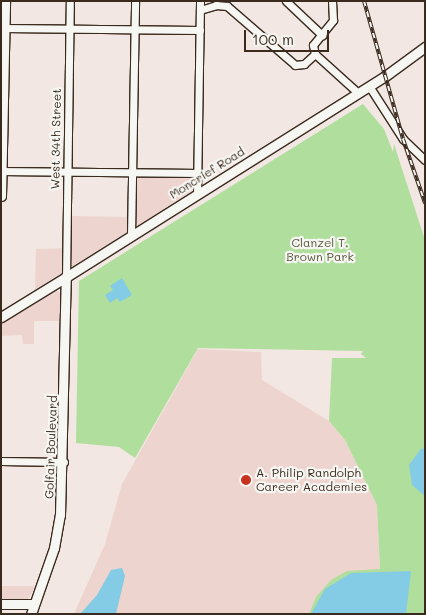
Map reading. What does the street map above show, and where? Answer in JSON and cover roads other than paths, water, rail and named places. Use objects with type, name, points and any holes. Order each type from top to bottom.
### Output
[{"type":"main road","points":[[1,196],[5,1]]},
{"type":"main road","name":"Moncrief Road","points":[[1,317],[369,86],[425,47]]},
{"type":"main road","name":"Golfair Boulevard","points":[[30,614],[58,529],[64,462],[66,277]]},
{"type":"main road","points":[[1,604],[34,604]]},
{"type":"street","name":"West 34th Street","points":[[66,277],[70,1]]},
{"type":"street","points":[[131,236],[135,1]]},
{"type":"street","points":[[197,194],[200,1]]},
{"type":"street","points":[[286,1],[322,35]]},
{"type":"street","points":[[332,1],[332,20],[313,45],[314,54],[358,93]]},
{"type":"street","points":[[200,10],[216,5],[227,6],[295,65],[304,64],[314,54]]},
{"type":"street","points":[[3,28],[200,30]]},
{"type":"street","points":[[369,86],[403,139],[425,160]]},
{"type":"street","points":[[1,171],[197,173]]},
{"type":"street","points":[[1,461],[64,462]]},
{"type":"water","points":[[122,278],[132,295],[120,302],[117,298],[110,303],[105,295],[113,290],[110,286]]},
{"type":"water","points":[[425,448],[425,496],[412,485],[409,465],[421,449]]},
{"type":"water","points":[[122,568],[125,576],[116,614],[80,614],[97,595],[111,570]]},
{"type":"water","points":[[411,571],[406,614],[311,614],[325,589],[351,573]]},
{"type":"railway","points":[[364,1],[403,139],[425,203]]},
{"type":"place","name":"A. Philip Randolph Career Academies","points":[[246,480]]},
{"type":"park label","name":"Clanzel T. Brown Park","points":[[320,250]]}]
